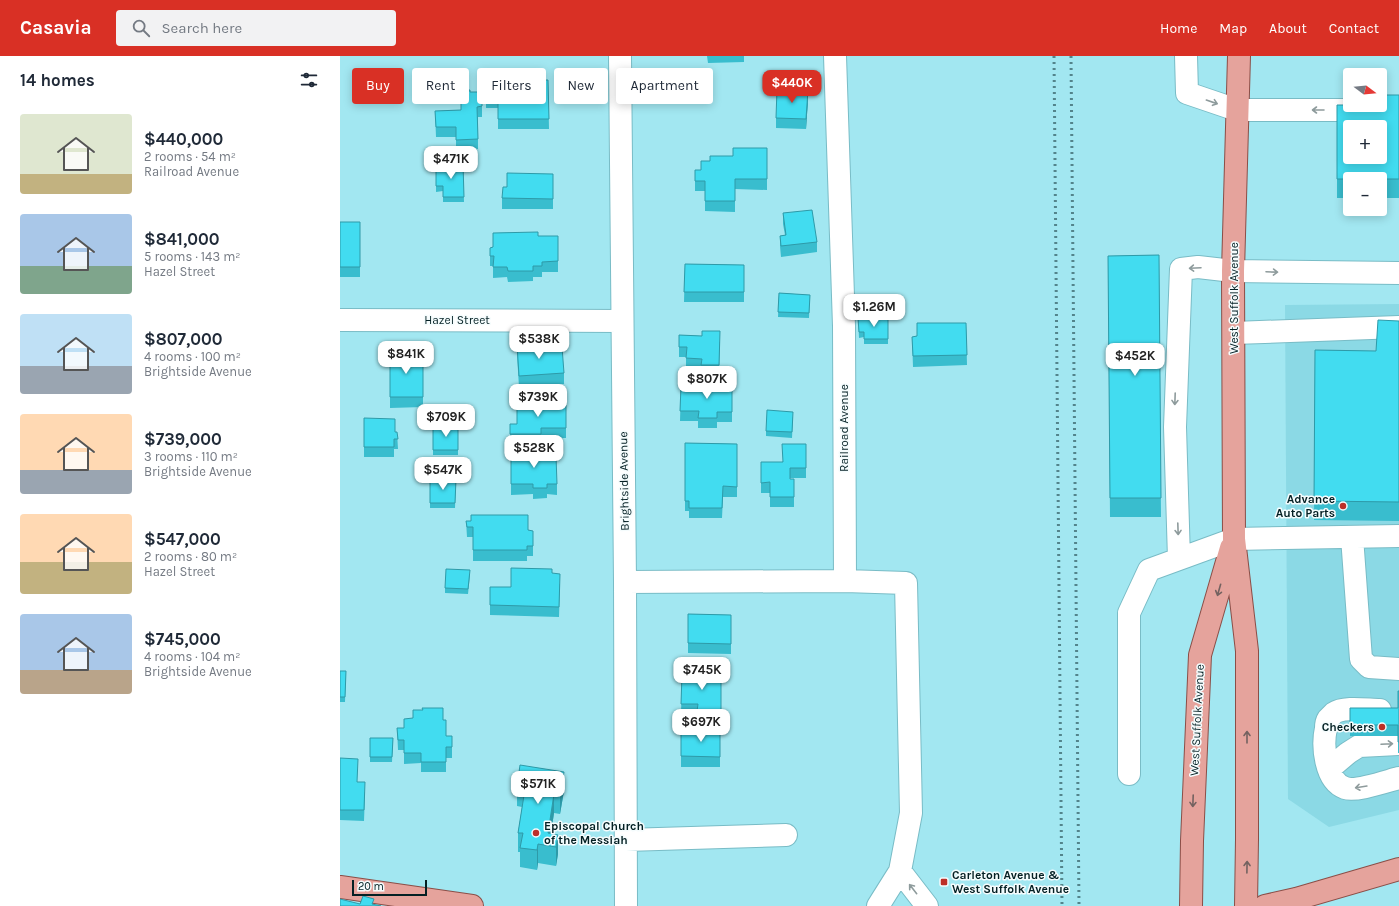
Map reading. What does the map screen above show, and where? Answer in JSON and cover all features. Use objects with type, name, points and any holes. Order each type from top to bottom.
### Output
[{"type":"main road","name":"West Suffolk Avenue","points":[[1239,56],[1233,271],[1234,539],[1247,651],[1246,906]]},
{"type":"main road","name":"West Suffolk Avenue","points":[[1191,906],[1194,758],[1200,655],[1234,539]]},
{"type":"main road","points":[[1265,906],[1296,899],[1399,869]]},
{"type":"main road","points":[[340,887],[472,906]]},
{"type":"street","name":"Brightside Avenue","points":[[620,56],[625,582],[626,906]]},
{"type":"street","name":"Railroad Avenue","points":[[834,56],[844,326],[845,581]]},
{"type":"street","points":[[1186,56],[1187,93],[1237,110],[1399,110]]},
{"type":"street","points":[[1179,560],[1175,428],[1181,269],[1198,267],[1233,271],[1399,273]]},
{"type":"street","name":"Hazel Street","points":[[340,320],[622,321]]},
{"type":"street","points":[[1234,333],[1399,327]]},
{"type":"street","points":[[1129,774],[1129,613],[1149,570],[1234,539],[1399,536]]},
{"type":"street","points":[[1352,537],[1361,659],[1369,667],[1399,669]]},
{"type":"street","points":[[625,582],[845,581],[906,583],[911,813],[900,871],[878,906]]},
{"type":"street","points":[[1398,711],[1346,710],[1335,712],[1328,720],[1325,733],[1324,752],[1328,770],[1336,781],[1346,788],[1361,788],[1399,778]]},
{"type":"street","points":[[1328,770],[1359,746],[1398,744]]},
{"type":"street","points":[[626,840],[786,836]]},
{"type":"street","points":[[900,871],[927,906]]},
{"type":"shaded area","points":[[1399,304],[1399,810],[1329,827],[1288,799],[1285,305]]},
{"type":"building","points":[[546,80],[548,80],[549,119],[498,119],[498,104],[546,104]]},
{"type":"building","points":[[777,89],[808,90],[806,119],[776,118]]},
{"type":"building","points":[[469,90],[470,92],[477,92],[477,104],[482,104],[482,106],[477,107],[478,139],[456,140],[456,127],[436,127],[435,111],[461,110],[461,104],[469,104]]},
{"type":"building","points":[[1387,95],[1399,95],[1399,179],[1387,179],[1387,172],[1343,172],[1343,179],[1337,179],[1337,105],[1343,105],[1343,112],[1387,112]]},
{"type":"building","points":[[733,148],[767,148],[767,179],[735,179],[735,201],[705,201],[705,181],[695,181],[695,170],[701,170],[701,161],[710,161],[710,156],[733,156]]},
{"type":"building","points":[[436,164],[463,164],[464,197],[443,197],[443,186],[436,186]]},
{"type":"building","points":[[507,173],[553,174],[553,199],[502,198],[503,187],[507,187]]},
{"type":"building","points":[[812,210],[817,242],[781,246],[780,236],[786,235],[783,213]]},
{"type":"building","points":[[340,222],[360,222],[360,267],[340,267]]},
{"type":"building","points":[[538,232],[538,236],[558,236],[558,261],[542,262],[542,266],[533,266],[533,271],[508,271],[507,267],[493,267],[494,256],[490,256],[490,248],[493,247],[493,233]]},
{"type":"building","points":[[1159,255],[1161,498],[1110,498],[1108,256]]},
{"type":"building","points":[[685,264],[744,265],[744,292],[684,292]]},
{"type":"building","points":[[779,293],[810,295],[809,313],[778,312]]},
{"type":"building","points":[[858,318],[888,318],[888,339],[864,339],[864,332],[859,332]]},
{"type":"building","points":[[1378,320],[1399,321],[1399,502],[1314,501],[1315,350],[1376,351]]},
{"type":"building","points":[[917,323],[966,323],[967,355],[913,356],[912,337],[917,336]]},
{"type":"building","points":[[702,331],[720,331],[719,365],[701,365],[702,359],[686,358],[687,347],[679,347],[679,335],[702,336]]},
{"type":"building","points":[[539,343],[539,348],[562,347],[564,373],[519,376],[517,344]]},
{"type":"building","points":[[390,353],[423,353],[423,397],[390,397]]},
{"type":"building","points":[[681,386],[732,386],[732,412],[717,412],[717,418],[698,418],[699,411],[680,411]]},
{"type":"building","points":[[517,401],[540,401],[539,405],[566,405],[566,428],[541,428],[541,434],[510,434],[510,424],[517,424]]},
{"type":"building","points":[[767,410],[793,412],[792,432],[766,431]]},
{"type":"building","points":[[364,418],[395,419],[395,432],[397,432],[398,439],[394,439],[394,447],[364,447]]},
{"type":"building","points":[[433,425],[458,425],[458,450],[433,450]]},
{"type":"building","points":[[685,443],[737,444],[737,487],[723,486],[722,508],[689,508],[689,501],[685,501]]},
{"type":"building","points":[[782,444],[806,444],[806,468],[790,468],[790,479],[794,479],[794,497],[770,497],[770,482],[761,483],[761,462],[783,462]]},
{"type":"building","points":[[511,452],[549,452],[549,456],[556,456],[557,484],[547,484],[547,488],[533,488],[533,484],[511,484]]},
{"type":"building","points":[[430,479],[456,479],[455,503],[430,503]]},
{"type":"building","points":[[471,515],[528,515],[528,530],[533,531],[533,546],[527,546],[527,550],[473,550],[473,527],[467,527],[466,521],[471,521]]},
{"type":"building","points":[[511,568],[552,569],[552,573],[560,574],[559,607],[490,605],[490,587],[511,587]]},
{"type":"building","points":[[446,569],[470,570],[468,589],[445,588]]},
{"type":"building","points":[[688,614],[731,615],[731,644],[688,643]]},
{"type":"building","points":[[340,671],[346,671],[345,697],[340,697]]},
{"type":"building","points":[[682,674],[721,674],[721,711],[697,711],[698,704],[681,704]]},
{"type":"building","points":[[1398,691],[1399,742],[1398,725],[1350,725],[1350,708],[1398,708]]},
{"type":"building","points":[[422,708],[443,708],[443,720],[446,720],[446,736],[452,736],[452,747],[446,747],[446,762],[421,762],[421,753],[404,753],[404,740],[398,740],[397,728],[404,728],[404,719],[413,718],[413,710],[423,710]]},
{"type":"building","points":[[681,730],[720,730],[720,757],[681,756]]},
{"type":"building","points":[[370,738],[393,738],[392,757],[370,757]]},
{"type":"building","points":[[340,758],[358,759],[357,782],[365,782],[364,810],[340,810]]},
{"type":"building","name":"Episcopal Church of the Messiah","points":[[520,765],[564,772],[560,794],[554,794],[548,833],[558,835],[556,847],[538,844],[537,850],[520,848],[523,833],[518,833],[525,789],[517,787]]},
{"type":"building","points":[[363,896],[374,899],[372,904],[381,906],[340,906],[340,899],[360,904]]},
{"type":"railway","points":[[1054,56],[1062,906]]},
{"type":"railway","points":[[1071,56],[1079,906]]},
{"type":"place","name":"Advance Auto Parts","points":[[1343,506]]},
{"type":"place","name":"Checkers","points":[[1382,727]]},
{"type":"place","name":"Episcopal Church of the Messiah","points":[[536,833]]},
{"type":"place","name":"Carleton Avenue & West Suffolk Avenue","points":[[944,882]]}]
